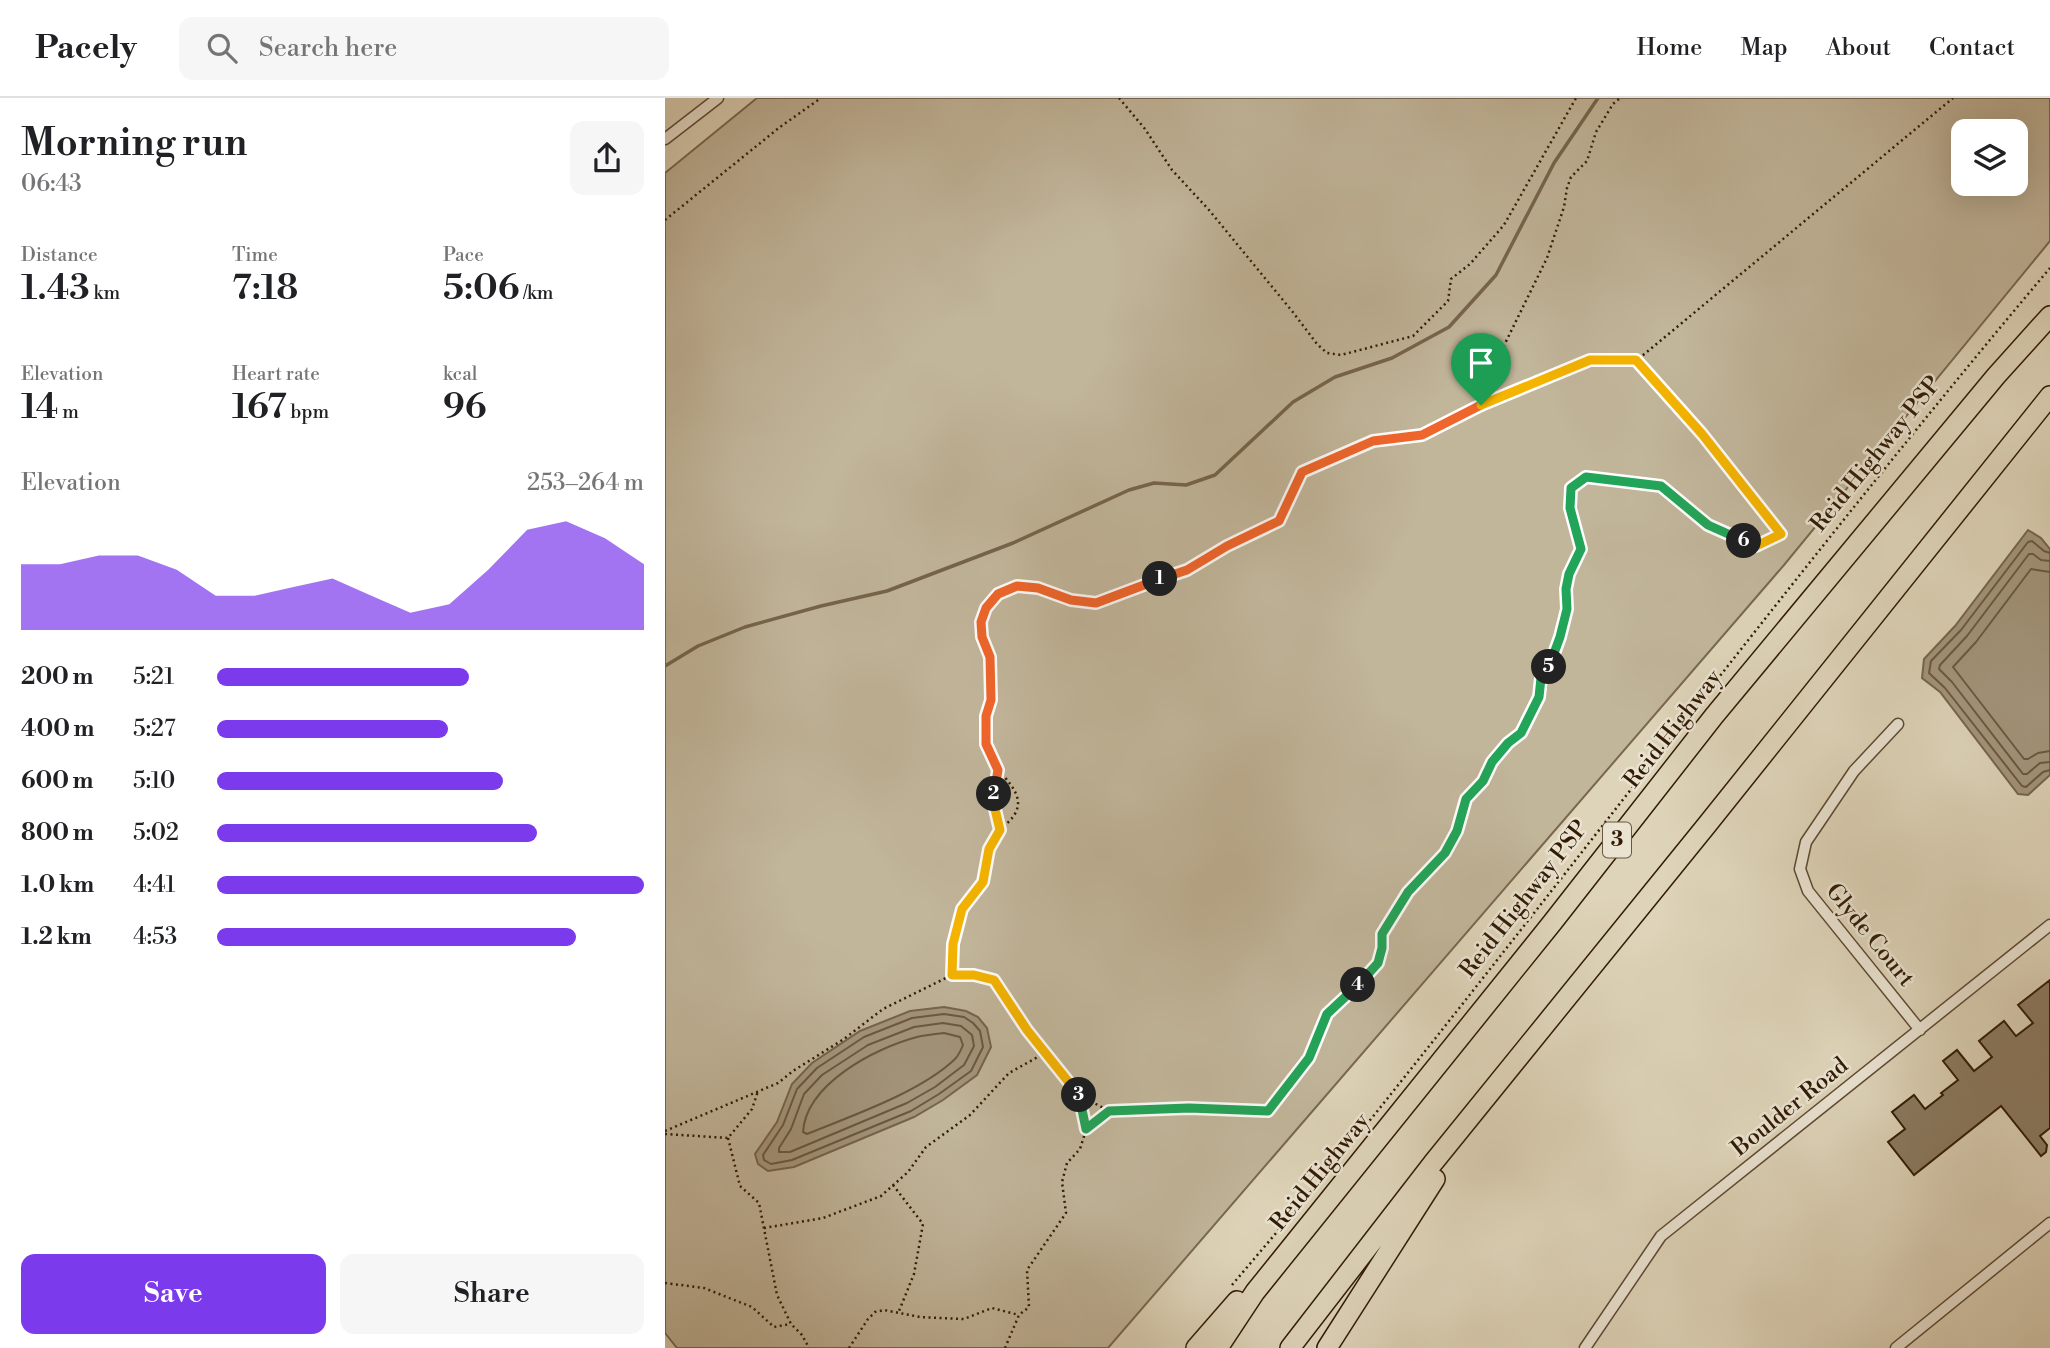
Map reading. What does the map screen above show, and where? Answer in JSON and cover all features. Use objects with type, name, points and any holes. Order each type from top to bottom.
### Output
[{"type":"highway","points":[[1996,376],[2050,308]]},
{"type":"highway","name":"Reid Highway","points":[[1218,1348],[1255,1292],[1552,923],[1714,716],[1996,376],[2050,316]]},
{"type":"highway","points":[[1290,1348],[1433,1163],[2049,397]]},
{"type":"highway","points":[[1327,1348],[1440,1173],[1706,826]]},
{"type":"highway","name":"3","points":[[1196,1348],[1391,1123]]},
{"type":"street","points":[[665,139],[718,98]]},
{"type":"street","name":"Glyde Court","points":[[1898,724],[1854,771],[1806,842],[1800,869],[1808,891],[1920,1030]]},
{"type":"street","name":"Boulder Road","points":[[1585,1348],[1661,1236],[2050,925]]},
{"type":"street","points":[[1896,1348],[2050,1223]]},
{"type":"path","points":[[665,220],[780,127],[821,98]]},
{"type":"path","points":[[1119,98],[1145,129],[1172,170],[1209,210],[1317,344],[1327,353],[1341,355],[1413,336],[1448,302],[1451,279],[1470,264],[1504,225],[1576,98]]},
{"type":"path","points":[[1481,405],[1492,370],[1547,257],[1564,207],[1566,188],[1571,177],[1587,161],[1596,132],[1613,103],[1620,98]]},
{"type":"path","points":[[952,975],[953,944],[962,909],[983,882],[989,849],[1000,830],[1012,821],[1018,805],[1016,789],[998,770],[986,744],[986,716],[991,700],[990,657],[982,637],[981,622],[986,608],[998,594],[1017,586],[1038,588],[1071,600],[1096,603],[1187,570],[1227,546],[1279,521],[1302,472],[1373,441],[1422,435],[1481,405],[1590,360],[1636,360],[1953,98]]},
{"type":"path","name":"Reid Highway PSP","points":[[1227,1290],[1377,1112],[1836,528],[2050,268]]},
{"type":"path","points":[[665,1133],[778,1083],[883,1009],[952,975],[974,975],[994,980],[1027,1030],[1079,1095],[1109,1111],[1189,1108],[1268,1111],[1309,1058],[1327,1014],[1378,963],[1382,934],[1408,892],[1445,853],[1457,831],[1466,799],[1483,781],[1492,762],[1508,743],[1521,733],[1531,715],[1539,697],[1541,678],[1552,662],[1560,637],[1567,609],[1566,589],[1569,574],[1581,549],[1570,508],[1571,488],[1586,477],[1661,486],[1708,525],[1756,546],[1781,534],[1702,434],[1636,360]]},
{"type":"path","points":[[998,770],[993,801],[1000,830]]},
{"type":"path","points":[[764,1228],[823,1218],[881,1196],[908,1172],[926,1147],[970,1115],[1009,1073],[1045,1053]]},
{"type":"path","points":[[728,1138],[752,1109],[758,1091]]},
{"type":"path","points":[[1005,1348],[1019,1315],[1029,1307],[1027,1270],[1066,1213],[1063,1172],[1067,1163],[1080,1149],[1086,1129],[1079,1095]]},
{"type":"path","points":[[1086,1129],[1109,1111]]},
{"type":"path","points":[[665,1133],[728,1138]]},
{"type":"path","points":[[728,1138],[740,1186],[759,1203],[777,1295],[791,1324],[809,1348]]},
{"type":"path","points":[[893,1185],[923,1224],[914,1274],[899,1312]]},
{"type":"path","points":[[665,1283],[704,1288],[740,1302],[752,1307],[774,1327],[791,1324]]},
{"type":"path","points":[[849,1348],[868,1319],[875,1312],[884,1310],[920,1317],[964,1319],[992,1308],[1019,1315]]},
{"type":"shaded area","points":[[757,98],[2050,98],[2050,241],[1784,565],[1108,1348],[677,1348],[665,1333],[665,173]]},
{"type":"water","points":[[2028,530],[2041,538],[2050,549],[2050,775],[2028,795],[2018,794],[1940,692],[1922,678],[1924,659],[1955,626]]},
{"type":"water","points":[[944,1007],[966,1011],[978,1017],[987,1028],[991,1047],[977,1075],[914,1117],[794,1167],[768,1171],[758,1164],[755,1154],[777,1122],[792,1084],[812,1063],[860,1031],[910,1011]]},
{"type":"building","points":[[2050,980],[2050,1128],[2040,1136],[2047,1145],[2046,1152],[2041,1156],[2001,1106],[1914,1175],[1888,1142],[1905,1129],[1892,1112],[1914,1095],[1925,1109],[1943,1095],[1941,1093],[1958,1080],[1943,1061],[1957,1050],[1974,1071],[1992,1057],[1979,1041],[2004,1021],[2016,1036],[2033,1023],[2018,1005]]},
{"type":"waterway","points":[[665,666],[698,646],[745,627],[887,591],[1013,543],[1129,490],[1154,483],[1186,485],[1215,475],[1293,402],[1335,377],[1392,358],[1449,327],[1496,275],[1554,163],[1598,98]]},
{"type":"route","points":[[1590,360],[1636,360],[1702,434],[1781,534],[1756,546],[1708,525],[1661,486],[1586,477],[1571,488],[1570,508],[1581,549],[1569,574],[1566,589],[1567,609],[1560,637],[1552,662],[1541,678],[1539,697],[1531,715],[1521,733],[1508,743],[1492,762],[1483,781],[1466,799],[1457,831],[1445,853],[1408,892],[1382,934],[1378,963],[1327,1014],[1309,1058],[1268,1111],[1189,1108],[1109,1111],[1086,1129],[1079,1095],[1027,1030],[994,980],[974,975],[952,975],[953,944],[962,909],[983,882],[989,849],[1000,830],[993,801],[998,770],[986,744],[986,716],[991,700],[990,657],[982,637],[981,622],[986,608],[998,594],[1017,586],[1038,588],[1071,600],[1096,603],[1187,570],[1227,546],[1279,521],[1302,472],[1373,441],[1422,435],[1481,405],[1590,360]]}]
